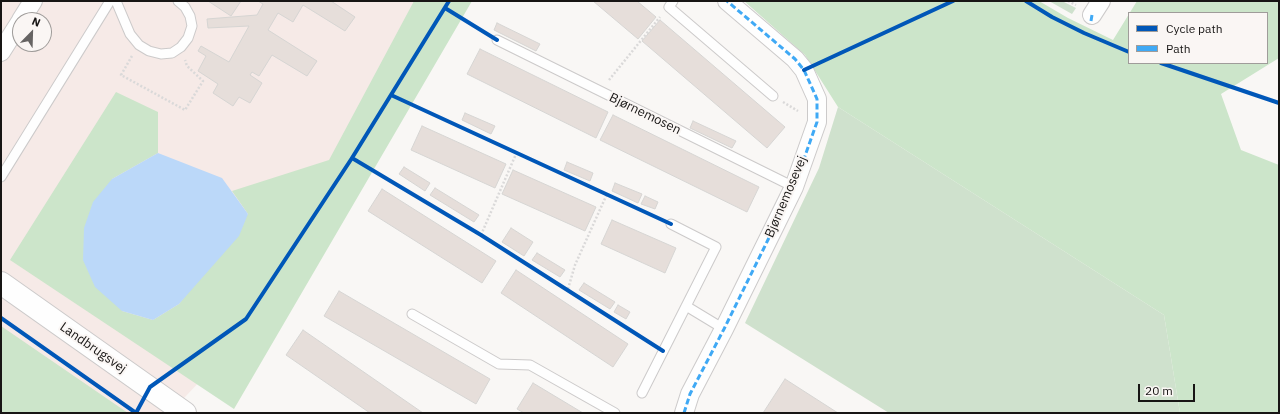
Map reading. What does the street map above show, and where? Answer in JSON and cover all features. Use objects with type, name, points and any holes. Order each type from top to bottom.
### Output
[{"type":"street","points":[[26,12],[33,1]]},
{"type":"street","name":"Bjørnemosevej","points":[[684,413],[690,394],[724,329],[794,187],[817,122],[817,99],[804,70],[795,59],[727,1]]},
{"type":"street","points":[[1,52],[12,34]]},
{"type":"street","name":"Landbrugsvej","points":[[1,283],[185,413]]},
{"type":"lane","points":[[1,177],[110,1]]},
{"type":"lane","points":[[116,1],[130,34],[138,45],[149,51],[161,54],[172,53],[181,48],[188,38],[192,26],[190,16],[185,7],[178,1]]},
{"type":"lane","points":[[668,3],[773,96]]},
{"type":"lane","name":"Bjørnemosen","points":[[497,40],[794,187]]},
{"type":"lane","points":[[642,393],[716,247],[671,224]]},
{"type":"lane","points":[[686,306],[724,329]]},
{"type":"lane","points":[[412,314],[499,364],[530,365],[615,413]]},
{"type":"path","points":[[600,91],[668,3]]},
{"type":"path","points":[[138,45],[121,75],[185,110],[203,81],[187,66],[181,48]]},
{"type":"path","points":[[773,96],[817,122]]},
{"type":"path","points":[[509,151],[523,157]]},
{"type":"path","points":[[481,235],[516,154]]},
{"type":"path","points":[[600,191],[614,197]]},
{"type":"path","points":[[568,289],[575,265],[607,194]]},
{"type":"path","points":[[474,231],[488,239]]},
{"type":"path","points":[[561,285],[574,293]]},
{"type":"shaded area","points":[[1,1],[432,1],[219,361],[170,413],[112,413],[1,334]]},
{"type":"green space","points":[[414,1],[472,1],[234,409],[10,260],[116,92],[158,112],[158,153],[112,179],[122,311],[153,320],[179,304],[248,214],[232,191],[329,160]]},
{"type":"green space","points":[[744,1],[1039,1],[1068,18],[1113,40],[1128,16],[1128,64],[1268,64],[1268,12],[1131,12],[1137,1],[1279,1],[1279,58],[1221,94],[1241,150],[1279,165],[1279,413],[1180,413],[1164,315],[838,107],[805,55]]},
{"type":"green space","points":[[1049,1],[1062,1],[1076,8],[1072,14]]},
{"type":"green space","points":[[838,107],[1164,315],[1180,413],[889,413],[745,323],[819,168]]},
{"type":"green space","points":[[1,326],[128,413],[1,413]]},
{"type":"water","points":[[158,153],[222,178],[248,214],[239,236],[179,304],[153,320],[122,311],[95,287],[83,260],[84,228],[93,202],[112,179]]},
{"type":"building","points":[[208,1],[241,1],[231,16]]},
{"type":"building","points":[[258,1],[331,1],[355,17],[345,31],[303,5],[293,22],[278,13],[268,30],[317,61],[307,76],[272,55],[259,76],[252,72],[250,75],[262,83],[250,103],[239,97],[233,106],[213,93],[218,84],[198,71],[206,56],[198,51],[201,46],[229,62],[249,26],[208,28],[207,19],[257,15],[263,4]]},
{"type":"building","points":[[593,1],[637,1],[656,17],[638,39]]},
{"type":"building","points":[[660,20],[785,127],[767,148],[642,41]]},
{"type":"building","points":[[497,23],[540,44],[536,51],[494,30]]},
{"type":"building","points":[[480,49],[608,112],[596,138],[467,74]]},
{"type":"building","points":[[465,113],[495,126],[491,134],[462,120]]},
{"type":"building","points":[[613,115],[759,187],[747,212],[600,140]]},
{"type":"building","points":[[693,121],[736,141],[732,148],[690,128]]},
{"type":"building","points":[[422,126],[506,164],[495,188],[411,150]]},
{"type":"building","points":[[567,162],[593,173],[590,181],[564,170]]},
{"type":"building","points":[[404,167],[430,183],[425,191],[399,174]]},
{"type":"building","points":[[513,170],[596,207],[585,231],[502,194]]},
{"type":"building","points":[[615,183],[642,194],[638,203],[612,191]]},
{"type":"building","points":[[435,188],[479,215],[474,222],[430,195]]},
{"type":"building","points":[[382,189],[496,261],[482,283],[368,211]]},
{"type":"building","points":[[645,196],[658,202],[655,209],[641,204]]},
{"type":"building","points":[[612,220],[676,248],[665,273],[601,244]]},
{"type":"building","points":[[511,228],[533,242],[524,256],[502,242]]},
{"type":"building","points":[[537,253],[565,270],[560,277],[532,260]]},
{"type":"building","points":[[516,270],[628,344],[613,367],[501,293]]},
{"type":"building","points":[[584,283],[615,302],[610,309],[579,290]]},
{"type":"building","points":[[339,291],[490,379],[476,404],[324,316]]},
{"type":"building","points":[[618,305],[630,312],[626,319],[614,312]]},
{"type":"building","points":[[303,330],[423,413],[370,413],[286,355]]},
{"type":"building","points":[[785,379],[838,413],[763,413]]},
{"type":"building","points":[[533,383],[583,413],[524,413],[517,409]]},
{"type":"marked path","points":[[684,413],[690,394],[724,329],[794,187],[817,122],[817,99],[804,70],[795,59],[727,1]]},
{"type":"marked path","points":[[1091,21],[1092,15]]},
{"type":"cycle path","points":[[136,413],[150,387],[246,319],[352,158],[449,1]]},
{"type":"cycle path","points":[[804,70],[953,1]]},
{"type":"cycle path","points":[[1026,1],[1052,17],[1084,33],[1128,52]]},
{"type":"cycle path","points":[[445,8],[497,40]]},
{"type":"cycle path","points":[[1164,64],[1279,103]]},
{"type":"cycle path","points":[[391,95],[671,224]]},
{"type":"cycle path","points":[[352,158],[481,235],[663,351]]},
{"type":"cycle path","points":[[1,318],[136,413]]}]
